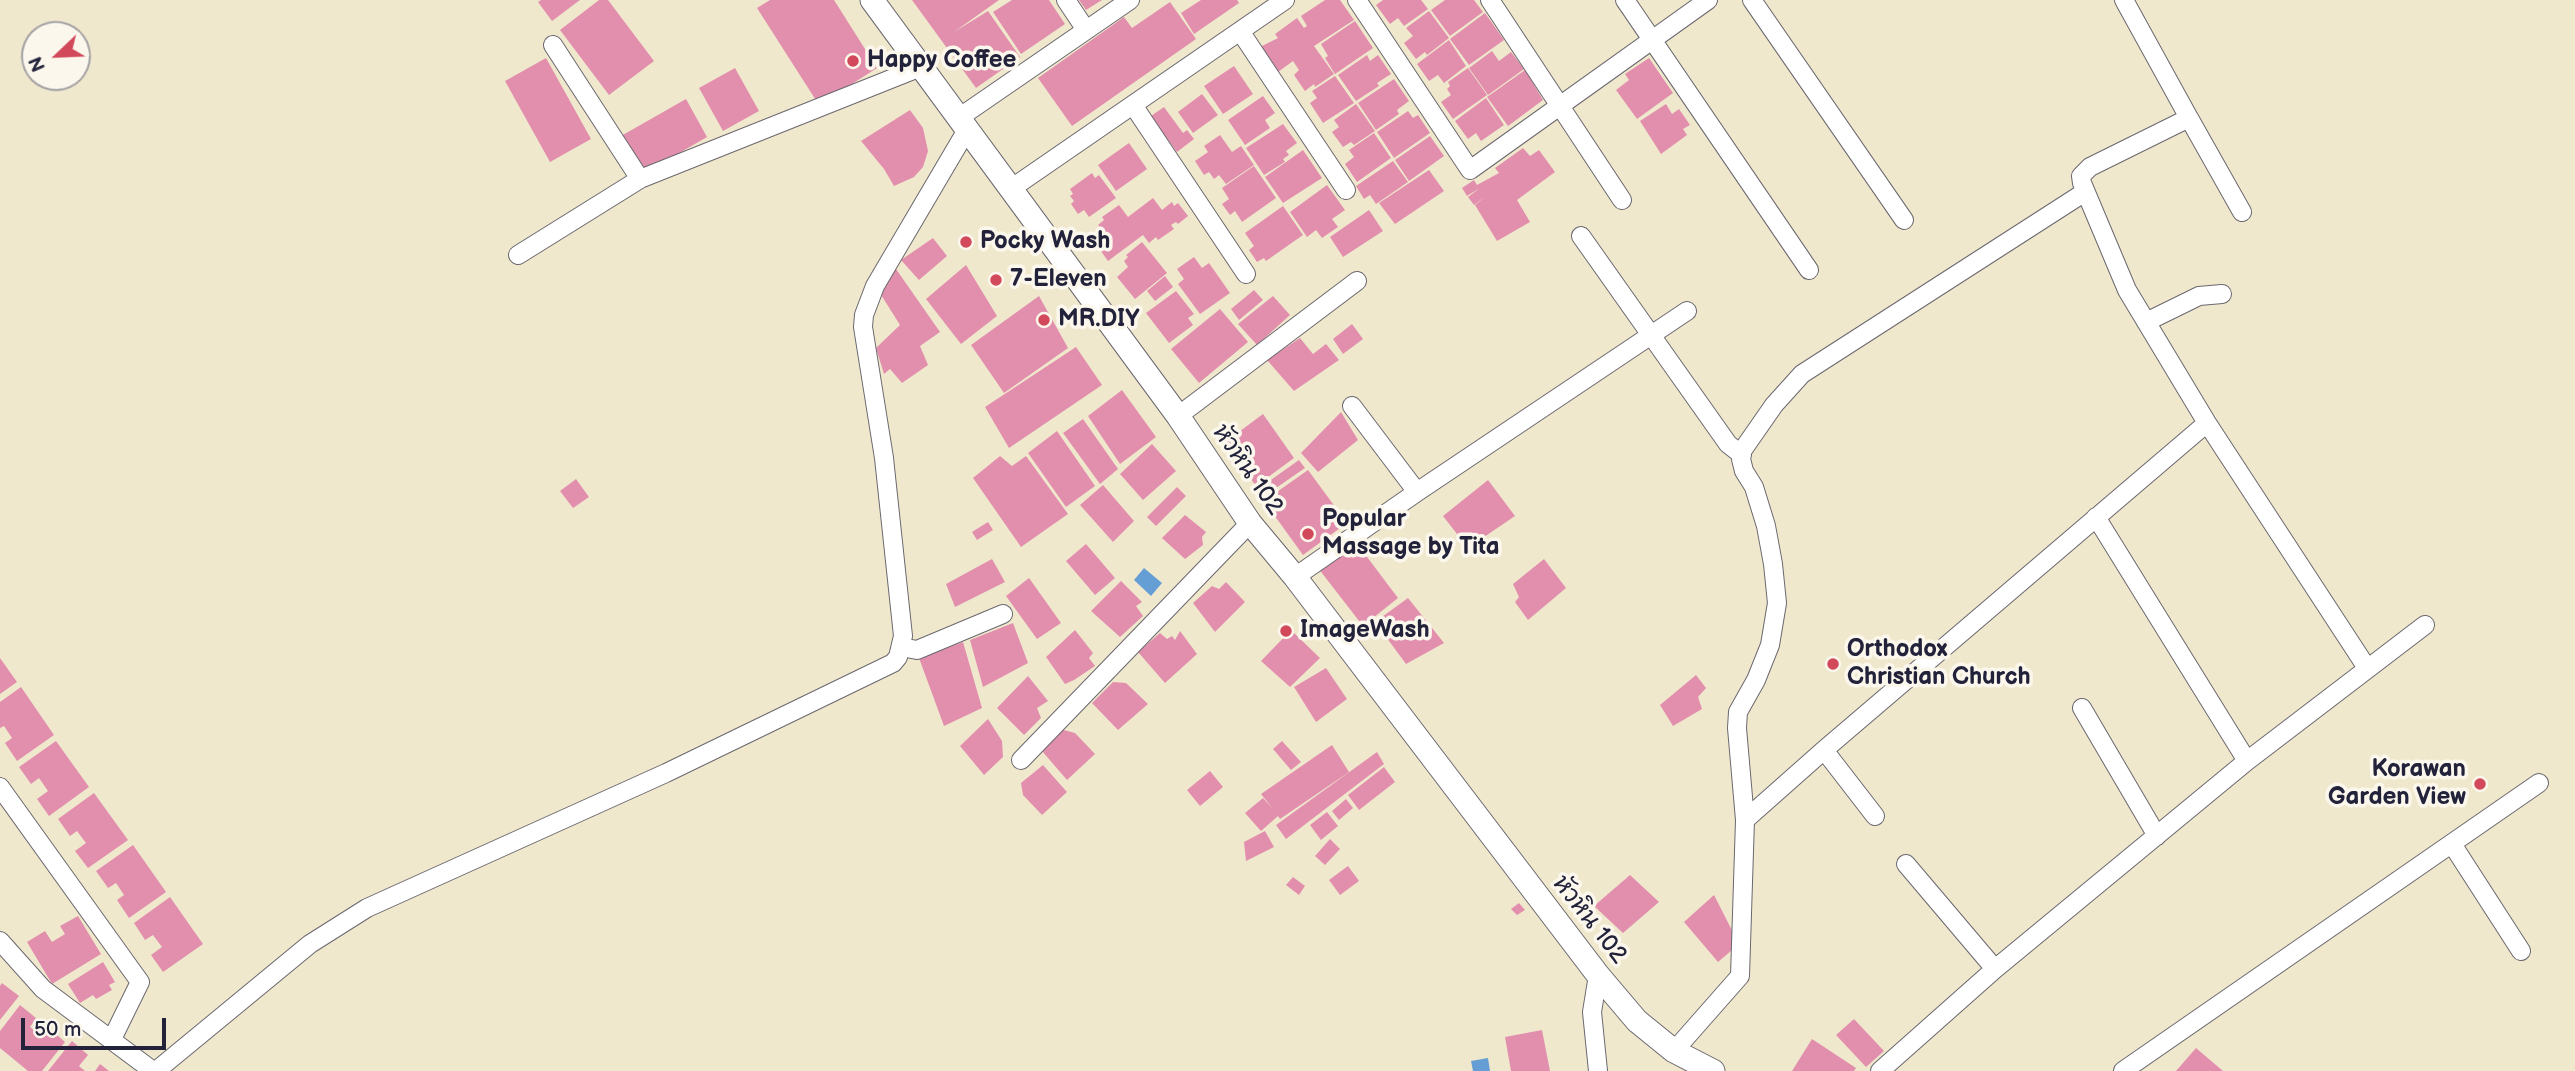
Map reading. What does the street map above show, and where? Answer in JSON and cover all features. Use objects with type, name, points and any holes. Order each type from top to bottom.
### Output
[{"type":"street","name":"หัวหิน 102","points":[[872,0],[1178,416],[1250,523],[1295,577],[1598,975],[1637,1021],[1674,1051],[1713,1071]]},
{"type":"street","points":[[1066,0],[1086,30]]},
{"type":"street","points":[[0,941],[43,989],[154,1071],[310,944],[367,908],[666,773],[893,663],[901,646],[901,615],[884,458],[863,327],[864,315],[875,286],[964,123],[1130,0]]},
{"type":"street","points":[[1012,188],[1285,0]]},
{"type":"street","points":[[1357,0],[1470,170],[1707,0]]},
{"type":"street","points":[[1490,0],[1622,200]]},
{"type":"street","points":[[1625,0],[1809,270]]},
{"type":"street","points":[[1752,0],[1904,220]]},
{"type":"street","points":[[2124,0],[2242,212]]},
{"type":"street","points":[[1240,31],[1346,190]]},
{"type":"street","points":[[553,45],[640,179]]},
{"type":"street","points":[[518,255],[640,179],[921,67]]},
{"type":"street","points":[[1133,105],[1246,274]]},
{"type":"street","points":[[2189,118],[2090,167],[2081,176],[2085,192],[2127,290],[2207,423],[2367,668]]},
{"type":"street","points":[[1674,1051],[1740,976],[1745,820],[1738,712],[1770,645],[1777,603],[1766,526],[1754,487],[1744,471],[1742,455],[1773,405],[1802,374],[2085,192]]},
{"type":"street","points":[[1581,236],[1728,444],[1742,455]]},
{"type":"street","points":[[1178,416],[1357,281]]},
{"type":"street","points":[[2146,322],[2199,296],[2222,294]]},
{"type":"street","points":[[1295,577],[1687,311]]},
{"type":"street","points":[[1352,406],[1417,492]]},
{"type":"street","points":[[1745,820],[2207,423]]},
{"type":"street","points":[[2096,517],[2247,761]]},
{"type":"street","points":[[1021,760],[1250,523]]},
{"type":"street","points":[[901,646],[918,650],[1003,614]]},
{"type":"street","points":[[1880,1071],[1996,969],[2247,761],[2426,625]]},
{"type":"street","points":[[2082,708],[2157,836]]},
{"type":"street","points":[[1824,750],[1875,816]]},
{"type":"street","points":[[2123,1071],[2539,783]]},
{"type":"street","points":[[0,787],[140,982],[112,1039]]},
{"type":"street","points":[[2452,844],[2521,951]]},
{"type":"street","points":[[1906,864],[1996,969]]},
{"type":"street","points":[[1598,975],[1592,1012],[1598,1071]]},
{"type":"water","points":[[1144,568],[1162,583],[1151,596],[1134,580]]},
{"type":"water","points":[[1488,1058],[1490,1071],[1473,1071],[1471,1061]]},
{"type":"building","points":[[580,0],[552,21],[538,2]]},
{"type":"building","points":[[599,0],[608,0],[654,61],[609,95],[560,30]]},
{"type":"building","points":[[770,0],[834,0],[877,68],[819,105],[757,8]]},
{"type":"building","points":[[912,0],[999,0],[954,32],[988,11],[1020,57],[976,88]]},
{"type":"building","points":[[1012,0],[1049,0],[1065,24],[1021,54],[993,12]]},
{"type":"building","points":[[1079,0],[1102,0],[1086,10]]},
{"type":"building","points":[[1201,0],[1237,0],[1239,3],[1194,34],[1181,13]]},
{"type":"building","points":[[1325,0],[1340,0],[1354,20],[1314,46],[1334,74],[1305,91],[1294,75],[1299,70],[1293,61],[1278,72],[1260,47],[1278,38],[1275,34],[1297,18],[1304,28],[1307,26],[1301,16]]},
{"type":"building","points":[[1383,0],[1421,0],[1428,9],[1404,26],[1398,18],[1390,24],[1376,5]]},
{"type":"building","points":[[1445,0],[1474,0],[1483,12],[1450,36],[1431,10]]},
{"type":"building","points":[[1170,2],[1196,39],[1072,126],[1038,78],[1124,17],[1132,28]]},
{"type":"building","points":[[1429,11],[1449,38],[1427,55],[1425,52],[1416,59],[1404,43],[1413,36],[1406,28]]},
{"type":"building","points":[[1485,13],[1504,40],[1469,65],[1450,39]]},
{"type":"building","points":[[1355,21],[1373,48],[1335,74],[1325,58],[1328,56],[1321,44]]},
{"type":"building","points":[[1449,40],[1466,66],[1444,83],[1438,75],[1429,81],[1417,64]]},
{"type":"building","points":[[1492,51],[1499,61],[1511,52],[1524,69],[1488,95],[1469,68]]},
{"type":"building","points":[[1367,55],[1370,61],[1378,55],[1391,74],[1377,83],[1379,86],[1356,101],[1338,75]]},
{"type":"building","points":[[546,58],[591,139],[550,162],[505,81]]},
{"type":"building","points":[[1649,58],[1673,93],[1637,119],[1616,90],[1629,80],[1625,74]]},
{"type":"building","points":[[1234,66],[1253,94],[1223,114],[1204,86]]},
{"type":"building","points":[[735,68],[759,111],[723,131],[699,88]]},
{"type":"building","points":[[1468,68],[1487,95],[1453,119],[1441,102],[1451,95],[1447,89],[1450,86],[1448,82]]},
{"type":"building","points":[[1525,70],[1543,100],[1508,126],[1487,97]]},
{"type":"building","points":[[1335,76],[1354,103],[1323,123],[1310,103],[1317,98],[1312,91]]},
{"type":"building","points":[[1394,79],[1409,101],[1397,110],[1399,114],[1376,130],[1358,103]]},
{"type":"building","points":[[1202,94],[1218,115],[1193,133],[1178,112]]},
{"type":"building","points":[[1263,96],[1275,113],[1265,120],[1270,128],[1245,145],[1228,120]]},
{"type":"building","points":[[1486,98],[1504,125],[1481,141],[1476,133],[1468,139],[1455,121]]},
{"type":"building","points":[[686,99],[707,137],[643,174],[621,136]]},
{"type":"building","points":[[1356,104],[1375,131],[1354,145],[1351,142],[1343,147],[1332,132],[1339,127],[1334,120]]},
{"type":"building","points":[[1666,104],[1672,114],[1679,109],[1690,125],[1683,129],[1687,135],[1661,154],[1640,121]]},
{"type":"building","points":[[1164,107],[1183,133],[1187,130],[1194,139],[1177,152],[1151,116]]},
{"type":"building","points":[[910,110],[923,128],[928,151],[923,167],[914,177],[894,186],[861,141]]},
{"type":"building","points":[[1408,111],[1413,118],[1418,115],[1430,133],[1394,158],[1377,132]]},
{"type":"building","points":[[1283,124],[1297,143],[1286,151],[1289,155],[1283,159],[1285,162],[1264,175],[1246,148]]},
{"type":"building","points":[[1374,133],[1391,158],[1357,182],[1345,164],[1354,157],[1349,150]]},
{"type":"building","points":[[1220,135],[1232,152],[1241,146],[1254,165],[1226,184],[1219,175],[1214,179],[1209,172],[1204,175],[1195,161],[1208,152],[1204,146]]},
{"type":"building","points":[[1430,136],[1444,156],[1409,181],[1395,160]]},
{"type":"building","points":[[1129,143],[1147,169],[1116,191],[1098,165]]},
{"type":"building","points":[[1523,148],[1530,156],[1539,150],[1555,172],[1517,200],[1530,222],[1497,241],[1475,205],[1485,197],[1474,205],[1468,197],[1480,188],[1467,196],[1462,188],[1474,180],[1477,185],[1499,173],[1495,168]]},
{"type":"building","points":[[1303,150],[1322,178],[1283,203],[1265,177]]},
{"type":"building","points":[[1393,161],[1408,182],[1376,204],[1370,195],[1364,199],[1356,186]]},
{"type":"building","points":[[1254,166],[1276,198],[1242,222],[1235,211],[1230,215],[1222,204],[1229,199],[1222,188]]},
{"type":"building","points":[[1429,170],[1444,191],[1395,224],[1379,203]]},
{"type":"building","points":[[1092,173],[1095,178],[1099,175],[1116,198],[1089,217],[1084,210],[1078,214],[1071,204],[1074,201],[1070,196],[1073,194],[1070,189]]},
{"type":"building","points":[[1327,185],[1345,210],[1332,219],[1338,227],[1322,238],[1316,230],[1307,237],[1290,212]]},
{"type":"building","points":[[1153,198],[1162,210],[1172,202],[1174,206],[1178,203],[1188,216],[1178,224],[1176,222],[1171,225],[1174,229],[1158,240],[1156,237],[1149,243],[1143,235],[1108,261],[1093,240],[1104,232],[1098,225],[1104,220],[1102,217],[1119,205],[1128,217]]},
{"type":"building","points":[[1283,206],[1303,235],[1266,261],[1264,258],[1257,262],[1249,250],[1254,246],[1245,233]]},
{"type":"building","points":[[1369,210],[1383,231],[1343,257],[1330,237]]},
{"type":"building","points":[[933,238],[947,256],[919,280],[901,260]]},
{"type":"building","points":[[1142,242],[1167,273],[1135,299],[1117,277],[1128,267],[1124,261],[1128,257],[1126,255]]},
{"type":"building","points":[[1194,257],[1202,268],[1209,263],[1230,293],[1200,314],[1178,284],[1184,279],[1177,269]]},
{"type":"building","points":[[966,265],[997,316],[961,344],[926,299]]},
{"type":"building","points":[[896,269],[940,332],[920,346],[928,365],[902,383],[890,369],[884,374],[876,348],[900,325],[878,290]]},
{"type":"building","points":[[1165,276],[1173,287],[1155,301],[1147,291]]},
{"type":"building","points":[[1254,290],[1263,300],[1239,320],[1231,309]]},
{"type":"building","points":[[1176,291],[1194,314],[1188,318],[1193,325],[1169,343],[1146,313]]},
{"type":"building","points":[[1039,296],[1068,348],[1004,393],[971,345]]},
{"type":"building","points":[[1273,296],[1290,315],[1257,345],[1238,324]]},
{"type":"building","points":[[1220,309],[1248,342],[1199,383],[1171,349]]},
{"type":"building","points":[[1352,324],[1363,339],[1343,354],[1333,339]]},
{"type":"building","points":[[1300,338],[1313,354],[1326,344],[1339,360],[1294,391],[1267,360]]},
{"type":"building","points":[[1076,347],[1102,385],[1009,448],[985,407]]},
{"type":"building","points":[[1122,390],[1156,437],[1120,464],[1088,416]]},
{"type":"building","points":[[1341,412],[1358,440],[1318,472],[1301,453]]},
{"type":"building","points":[[1263,414],[1294,458],[1256,486],[1224,443]]},
{"type":"building","points":[[1083,419],[1118,469],[1100,484],[1063,433]]},
{"type":"building","points":[[1057,431],[1095,486],[1066,507],[1028,453]]},
{"type":"building","points":[[1152,444],[1176,471],[1143,500],[1120,474]]},
{"type":"building","points":[[1000,456],[1012,466],[1026,456],[1068,514],[1021,547],[973,478]]},
{"type":"building","points":[[1299,460],[1305,468],[1263,497],[1258,489]]},
{"type":"building","points":[[1308,470],[1347,523],[1303,555],[1264,501]]},
{"type":"building","points":[[576,479],[589,497],[573,508],[560,491]]},
{"type":"building","points":[[1488,480],[1515,516],[1468,548],[1443,516]]},
{"type":"building","points":[[1103,485],[1134,521],[1113,542],[1080,505]]},
{"type":"building","points":[[1177,487],[1186,496],[1156,526],[1147,517]]},
{"type":"building","points":[[1185,515],[1206,532],[1202,537],[1203,545],[1185,559],[1162,538]]},
{"type":"building","points":[[988,522],[993,530],[977,540],[972,532]]},
{"type":"building","points":[[1086,544],[1115,578],[1095,595],[1066,561]]},
{"type":"building","points":[[1358,545],[1398,598],[1363,626],[1318,568]]},
{"type":"building","points":[[992,559],[1005,582],[955,607],[946,584]]},
{"type":"building","points":[[1544,559],[1566,588],[1528,620],[1515,602],[1519,597],[1513,584]]},
{"type":"building","points":[[1029,578],[1061,623],[1037,639],[1006,596]]},
{"type":"building","points":[[1121,581],[1142,602],[1136,606],[1143,616],[1120,637],[1091,611]]},
{"type":"building","points":[[1226,582],[1245,602],[1215,632],[1193,603],[1212,586],[1219,589]]},
{"type":"building","points":[[1408,598],[1444,643],[1406,664],[1375,622]]},
{"type":"building","points":[[1013,623],[1028,663],[983,687],[970,640]]},
{"type":"building","points":[[1075,630],[1093,653],[1089,658],[1095,666],[1065,684],[1046,657]]},
{"type":"building","points":[[1291,630],[1320,658],[1290,687],[1261,661]]},
{"type":"building","points":[[1180,631],[1197,654],[1165,683],[1138,652],[1160,633],[1167,639],[1172,636],[1175,640]]},
{"type":"building","points":[[963,642],[982,708],[944,726],[919,658]]},
{"type":"building","points":[[0,658],[17,682],[0,694]]},
{"type":"building","points":[[1326,668],[1347,699],[1316,722],[1294,687]]},
{"type":"building","points":[[1696,675],[1706,688],[1698,697],[1702,709],[1673,726],[1660,705]]},
{"type":"building","points":[[1028,676],[1048,701],[1037,708],[1041,718],[1024,735],[997,708]]},
{"type":"building","points":[[1113,682],[1126,683],[1148,704],[1118,730],[1092,703]]},
{"type":"building","points":[[21,687],[54,735],[17,761],[5,743],[12,738],[4,726],[0,728],[0,702]]},
{"type":"building","points":[[988,719],[1002,741],[1003,757],[984,775],[960,746]]},
{"type":"building","points":[[1060,729],[1075,733],[1095,754],[1067,780],[1042,751]]},
{"type":"building","points":[[56,741],[89,787],[49,816],[37,799],[48,791],[39,778],[31,784],[19,767]]},
{"type":"building","points":[[1282,741],[1301,762],[1291,770],[1273,749]]},
{"type":"building","points":[[1332,745],[1349,772],[1280,819],[1278,816],[1261,831],[1245,813],[1263,798],[1273,809],[1261,794]]},
{"type":"building","points":[[1377,752],[1384,764],[1286,839],[1276,825]]},
{"type":"building","points":[[1043,765],[1067,792],[1042,815],[1023,795],[1021,783]]},
{"type":"building","points":[[1384,767],[1395,782],[1359,810],[1348,795]]},
{"type":"building","points":[[1210,771],[1223,787],[1200,806],[1187,790]]},
{"type":"building","points":[[94,793],[128,840],[88,868],[75,851],[86,843],[77,831],[70,836],[58,819]]},
{"type":"building","points":[[1346,799],[1353,808],[1339,820],[1332,811]]},
{"type":"building","points":[[1327,812],[1338,826],[1321,840],[1310,825]]},
{"type":"building","points":[[1265,831],[1274,847],[1246,861],[1244,842]]},
{"type":"building","points":[[1330,839],[1340,849],[1325,865],[1315,856]]},
{"type":"building","points":[[133,845],[166,892],[129,918],[117,900],[124,895],[116,883],[108,888],[96,871]]},
{"type":"building","points":[[1348,866],[1359,881],[1340,895],[1329,880]]},
{"type":"building","points":[[1630,875],[1659,902],[1623,933],[1594,906]]},
{"type":"building","points":[[1293,877],[1305,886],[1299,895],[1286,885]]},
{"type":"building","points":[[1714,895],[1739,944],[1718,962],[1684,922]]},
{"type":"building","points":[[170,897],[203,944],[163,972],[151,955],[162,947],[153,935],[145,940],[134,923]]},
{"type":"building","points":[[1519,903],[1525,910],[1517,915],[1511,909]]},
{"type":"building","points":[[78,916],[101,954],[52,984],[27,942],[45,931],[52,942],[65,934],[60,926]]},
{"type":"building","points":[[103,962],[115,982],[109,985],[112,990],[96,999],[93,995],[80,1003],[68,984]]},
{"type":"building","points":[[2,983],[19,996],[0,1020],[0,986]]},
{"type":"building","points":[[20,1005],[36,1018],[30,1027],[41,1035],[48,1027],[65,1042],[42,1071],[28,1071],[0,1048],[0,1031]]},
{"type":"building","points":[[1854,1019],[1884,1051],[1866,1067],[1836,1035]]},
{"type":"building","points":[[1542,1030],[1550,1071],[1511,1071],[1505,1037]]},
{"type":"building","points":[[1812,1039],[1856,1068],[1854,1071],[1792,1071]]},
{"type":"building","points":[[72,1041],[88,1055],[79,1066],[85,1071],[48,1071]]},
{"type":"building","points":[[2196,1048],[2223,1071],[2176,1071]]},
{"type":"building","points":[[100,1064],[109,1071],[95,1071]]},
{"type":"place","name":"Happy Coffee","points":[[853,61]]},
{"type":"place","name":"Pocky Wash","points":[[966,242]]},
{"type":"place","name":"7-Eleven","points":[[996,280]]},
{"type":"place","name":"MR.DIY","points":[[1044,320]]},
{"type":"place","name":"Popular Massage by Tita","points":[[1308,534]]},
{"type":"place","name":"ImageWash","points":[[1286,631]]},
{"type":"place","name":"Orthodox Christian Church","points":[[1833,664]]},
{"type":"place","name":"Korawan Garden View","points":[[2480,784]]}]
